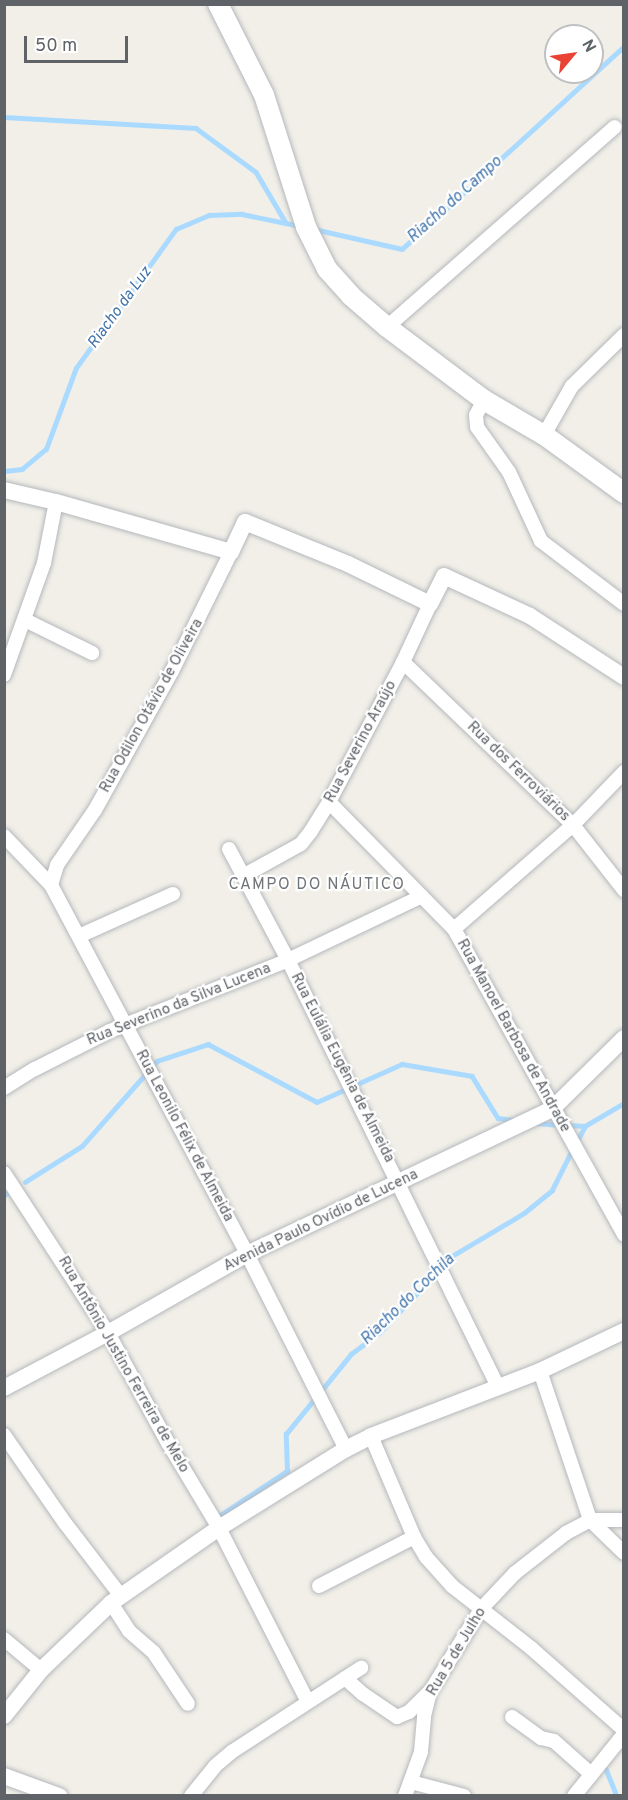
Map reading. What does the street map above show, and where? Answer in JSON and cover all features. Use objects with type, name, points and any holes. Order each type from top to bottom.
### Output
[{"type":"main road","points":[[218,4],[264,95],[306,227],[327,269],[351,296],[387,327],[484,400],[544,435],[624,493]]},
{"type":"street","points":[[387,327],[615,127]]},
{"type":"street","points":[[544,435],[572,386],[624,335]]},
{"type":"street","points":[[484,400],[476,416],[477,427],[509,472],[541,542],[624,604]]},
{"type":"street","points":[[4,490],[56,502],[231,552]]},
{"type":"street","points":[[4,675],[44,563],[56,502]]},
{"type":"street","name":"Rua Odilon Otávio de Oliveira","points":[[51,885],[57,865],[95,810],[172,671],[245,522],[348,564],[430,604]]},
{"type":"street","name":"Rua Severino Araújo","points":[[243,876],[301,844],[329,802],[404,663],[444,576],[530,616],[624,677]]},
{"type":"street","points":[[25,620],[92,653]]},
{"type":"street","name":"Rua dos Ferroviários","points":[[404,663],[573,825],[624,890]]},
{"type":"street","points":[[454,929],[573,825],[624,772]]},
{"type":"street","name":"Rua Manoel Barbosa de Andrade","points":[[329,802],[454,929],[624,1235]]},
{"type":"street","name":"Rua Leonilo Félix de Almeida","points":[[4,836],[51,885],[247,1254],[346,1449]]},
{"type":"street","name":"Rua Eulália Eugênia de Almeida","points":[[229,849],[288,960],[498,1386]]},
{"type":"street","points":[[79,936],[172,894]]},
{"type":"street","name":"Rua Severino da Silva Lucena","points":[[4,1088],[44,1064],[110,1031],[288,960],[422,896]]},
{"type":"street","name":"Avenida Paulo Ovídio de Lucena","points":[[4,1388],[108,1333],[247,1254],[552,1109],[624,1038]]},
{"type":"street","name":"Rua Antônio Justino Ferreira de Melo","points":[[4,1173],[108,1333],[168,1443],[219,1528],[308,1702]]},
{"type":"street","points":[[4,1716],[42,1670],[116,1600],[219,1528],[346,1449],[371,1436],[540,1371],[624,1331]]},
{"type":"street","points":[[540,1371],[590,1520],[624,1552]]},
{"type":"street","points":[[4,1435],[116,1600],[129,1631],[154,1653],[188,1704]]},
{"type":"street","points":[[371,1436],[414,1537],[426,1557],[452,1586],[531,1648],[624,1732],[574,1796]]},
{"type":"street","points":[[590,1520],[624,1520]]},
{"type":"street","name":"Rua 5 de Julho","points":[[405,1796],[422,1752],[424,1716],[430,1692],[481,1609],[515,1573],[566,1533],[590,1520]]},
{"type":"street","points":[[319,1586],[414,1537]]},
{"type":"street","points":[[4,1639],[42,1670]]},
{"type":"street","points":[[191,1796],[224,1758],[362,1668]]},
{"type":"street","points":[[345,1678],[363,1694],[397,1717],[409,1712],[430,1692]]},
{"type":"street","points":[[512,1717],[541,1738],[554,1741],[591,1774]]},
{"type":"street","points":[[4,1776],[58,1796]]},
{"type":"street","points":[[411,1782],[464,1796]]},
{"type":"waterway","name":"Riacho do Campo","points":[[314,229],[402,249],[624,46]]},
{"type":"waterway","name":"Riacho do Campo","points":[[4,117],[196,128],[256,172],[286,223]]},
{"type":"waterway","name":"Riacho da Luz","points":[[4,471],[22,469],[46,449],[76,368],[176,229],[209,215],[242,214],[300,226]]},
{"type":"waterway","points":[[25,1182],[82,1146],[157,1061],[208,1044],[317,1102],[402,1064],[472,1076],[498,1118],[514,1120]]},
{"type":"waterway","name":"Riacho do Cochila","points":[[576,1143],[585,1126],[624,1103]]},
{"type":"waterway","points":[[537,1123],[559,1125]]},
{"type":"waterway","points":[[567,1125],[585,1126]]},
{"type":"waterway","name":"Riacho do Cochila","points":[[219,1516],[287,1471],[286,1434],[351,1354],[379,1333],[452,1256],[524,1213],[552,1190],[572,1150]]},
{"type":"waterway","points":[[606,1769],[617,1796]]},
{"type":"district","name":"CAMPO DO NÁUTICO","points":[[317,885]]}]
